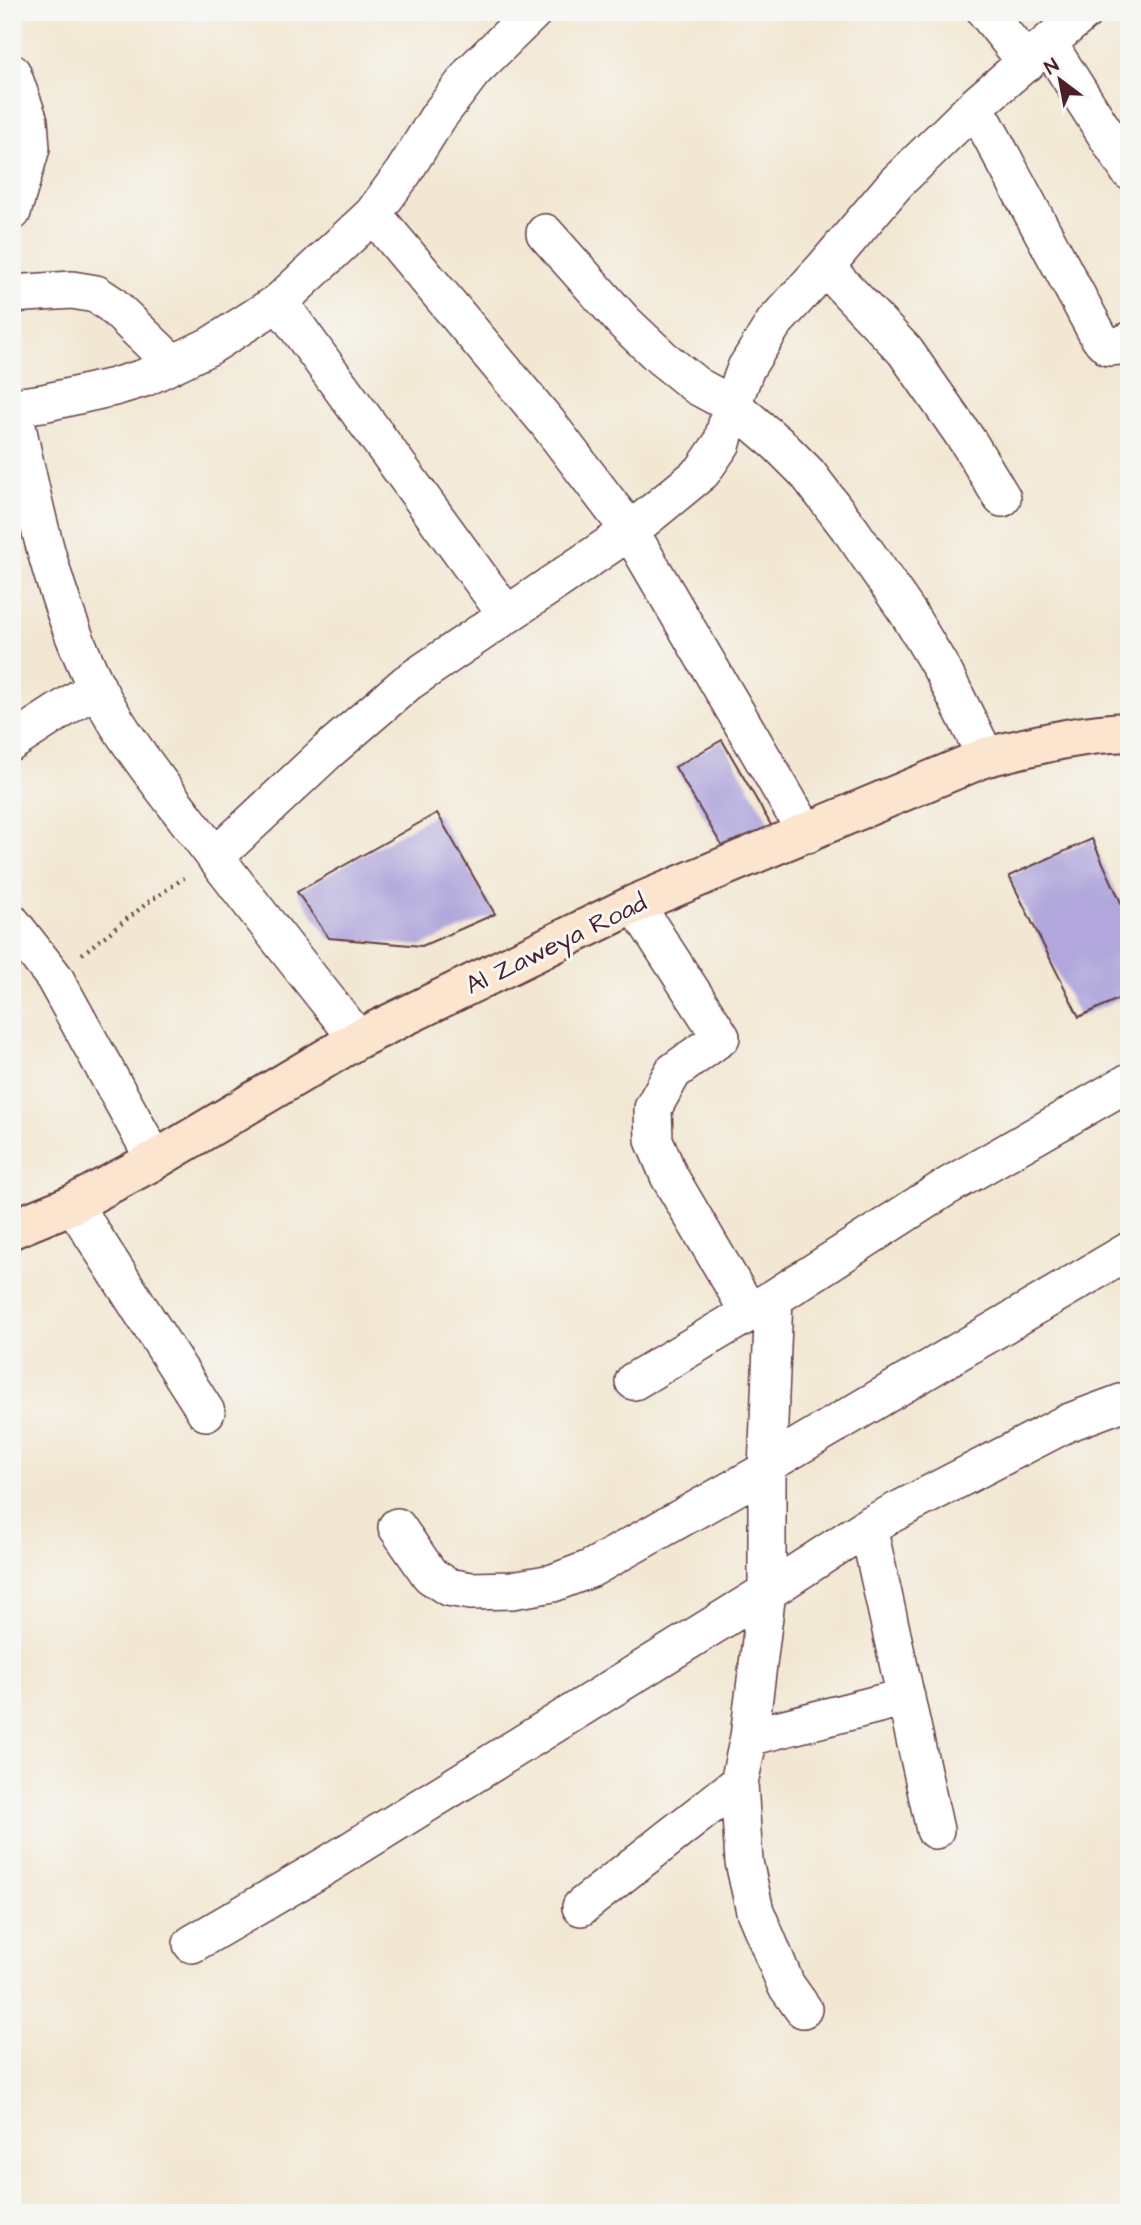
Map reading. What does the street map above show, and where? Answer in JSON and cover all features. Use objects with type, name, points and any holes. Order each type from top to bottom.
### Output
[{"type":"street","points":[[358,1039],[132,746],[97,687],[72,633],[48,561],[35,516],[13,407],[43,403],[144,378],[209,346],[279,302],[373,214],[438,117],[473,71],[533,12]]},
{"type":"street","points":[[986,12],[1038,54],[1129,171]]},
{"type":"street","points":[[215,857],[328,751],[407,683],[630,531],[702,472],[722,443],[746,368],[774,323],[896,183],[975,106],[1084,12]]},
{"type":"street","points":[[12,73],[29,121],[31,148],[12,212]]},
{"type":"street","points":[[975,106],[1099,337],[1109,347],[1129,341]]},
{"type":"street","points":[[373,214],[547,422],[630,531],[807,834]]},
{"type":"street","points":[[545,233],[625,323],[662,358],[697,386],[732,405],[807,473],[908,613],[944,673],[986,757]]},
{"type":"street","points":[[825,267],[905,351],[969,443],[1002,498]]},
{"type":"street","points":[[12,294],[72,290],[96,294],[111,304],[173,364]]},
{"type":"street","points":[[279,302],[506,614]]},
{"type":"street","points":[[12,742],[97,687]]},
{"type":"street","name":"Al Zaweya Road","points":[[12,1229],[73,1204],[155,1160],[358,1039],[635,904],[986,757],[1112,732],[1129,732]]},
{"type":"street","points":[[635,904],[721,1037],[673,1072],[653,1108],[654,1140],[669,1176],[761,1305],[767,1467],[767,1592],[749,1737],[739,1783],[744,1862],[755,1910],[786,1985],[803,2010]]},
{"type":"street","points":[[12,923],[54,977],[155,1160]]},
{"type":"street","points":[[634,1381],[761,1305],[943,1189],[1129,1082]]},
{"type":"street","points":[[73,1204],[206,1412]]},
{"type":"street","points":[[397,1527],[430,1575],[448,1587],[471,1591],[512,1590],[553,1583],[590,1569],[767,1467],[1129,1251]]},
{"type":"street","points":[[192,1944],[329,1864],[767,1592],[868,1526],[1067,1423],[1129,1400]]},
{"type":"street","points":[[868,1526],[935,1830]]},
{"type":"street","points":[[749,1737],[906,1697]]},
{"type":"street","points":[[581,1907],[739,1783]]},
{"type":"path","points":[[54,977],[150,901],[215,857]]},
{"type":"building","points":[[722,740],[778,837],[731,861],[675,767]]},
{"type":"building","points":[[437,813],[495,914],[422,946],[329,938],[297,892]]},
{"type":"building","points":[[1092,839],[1129,920],[1129,994],[1079,1017],[1009,876]]}]
